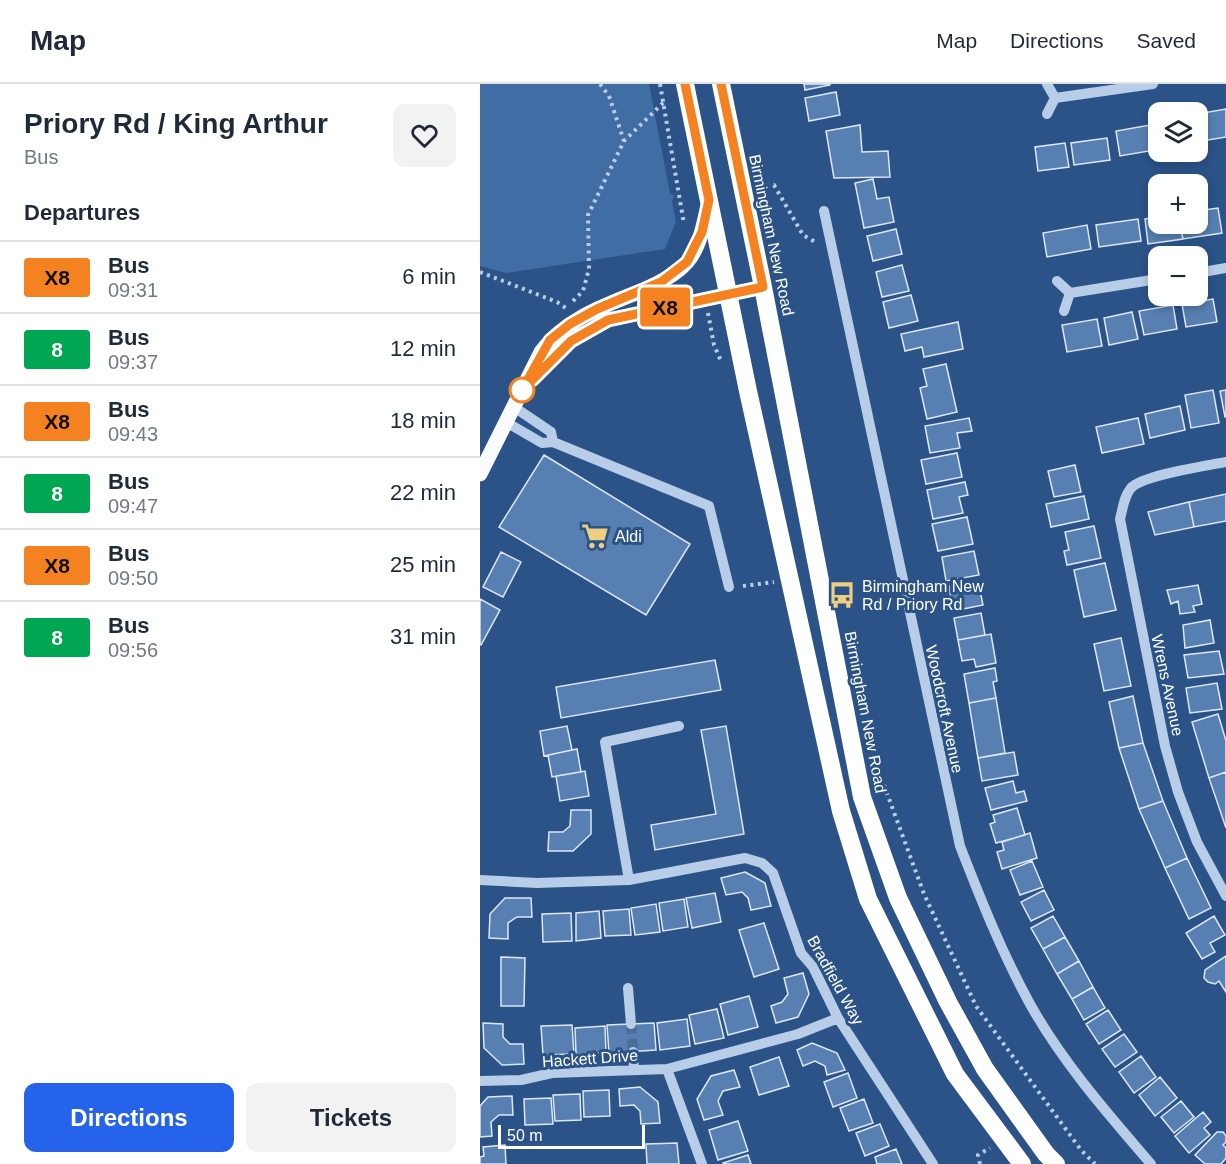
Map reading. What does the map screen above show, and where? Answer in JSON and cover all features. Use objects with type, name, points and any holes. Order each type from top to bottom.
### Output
[{"type":"highway","points":[[685,84],[748,392],[841,812],[868,899],[955,1074],[1022,1164]]},
{"type":"highway","name":"Birmingham New Road","points":[[721,84],[763,287],[862,797],[898,898],[948,1002],[985,1069],[1046,1154],[1056,1164]]},
{"type":"main road","points":[[480,474],[550,340],[580,318],[661,282],[687,262],[702,232],[709,200]]},
{"type":"main road","points":[[522,390],[571,341],[608,320],[763,287]]},
{"type":"street","points":[[1047,84],[1055,98]]},
{"type":"street","points":[[1055,98],[1153,84]]},
{"type":"street","points":[[1047,114],[1055,98]]},
{"type":"street","name":"Woodcroft Avenue","points":[[824,211],[960,846],[993,931],[1031,1005],[1079,1078],[1151,1164]]},
{"type":"street","points":[[1208,271],[1226,268]]},
{"type":"street","points":[[1057,280],[1070,293]]},
{"type":"street","points":[[1070,293],[1148,281]]},
{"type":"street","points":[[1064,311],[1070,293]]},
{"type":"street","points":[[514,407],[551,432],[553,442]]},
{"type":"street","points":[[506,422],[542,443],[553,442],[709,506],[729,587]]},
{"type":"street","name":"Wrens Avenue","points":[[1226,462],[1144,479],[1132,487],[1124,500],[1120,519],[1165,746],[1178,792],[1197,842],[1226,896]]},
{"type":"street","points":[[629,880],[605,742],[679,726]]},
{"type":"street","name":"Bradfield Way","points":[[480,881],[537,883],[629,880],[745,858],[762,863],[773,873],[801,952],[813,967],[838,1018],[933,1164]]},
{"type":"street","points":[[628,988],[631,1024]]},
{"type":"street","name":"Hackett Drive","points":[[480,1081],[521,1080],[552,1073],[667,1069],[798,1034],[838,1018]]},
{"type":"street","points":[[633,1052],[634,1070]]},
{"type":"street","points":[[667,1069],[702,1164]]},
{"type":"path","points":[[600,84],[609,96],[624,141]]},
{"type":"path","points":[[660,84],[685,223],[681,233]]},
{"type":"path","points":[[566,308],[583,291],[589,269],[588,215],[624,141],[664,102]]},
{"type":"path","points":[[757,175],[762,198]]},
{"type":"path","points":[[759,187],[774,185],[803,235],[833,253]]},
{"type":"path","points":[[480,272],[557,302],[580,318]]},
{"type":"path","points":[[752,586],[762,584]]},
{"type":"path","points":[[872,742],[877,765],[924,894],[976,1006],[1081,1150],[1095,1164]]},
{"type":"shaded area","points":[[480,84],[649,84],[670,193],[674,196],[672,201],[676,222],[665,249],[506,273],[480,266]]},
{"type":"building","points":[[804,84],[830,84],[830,85],[805,90]]},
{"type":"building","points":[[836,92],[840,115],[809,121],[805,98]]},
{"type":"building","points":[[1226,109],[1226,137],[1208,140],[1208,112]]},
{"type":"building","points":[[860,125],[862,152],[888,151],[890,177],[834,178],[826,131]]},
{"type":"building","points":[[1148,125],[1148,151],[1120,156],[1116,131]]},
{"type":"building","points":[[1107,138],[1110,160],[1074,165],[1071,143]]},
{"type":"building","points":[[1065,143],[1069,167],[1038,171],[1035,147]]},
{"type":"building","points":[[873,179],[877,199],[889,197],[894,222],[864,228],[855,183]]},
{"type":"building","points":[[1218,208],[1222,233],[1183,239],[1182,234],[1208,234],[1208,209]]},
{"type":"building","points":[[1138,219],[1141,241],[1099,247],[1096,225]]},
{"type":"building","points":[[1145,219],[1148,219],[1148,234],[1182,234],[1183,239],[1148,244]]},
{"type":"building","points":[[1087,225],[1091,249],[1047,257],[1043,233]]},
{"type":"building","points":[[896,229],[902,254],[873,261],[867,236]]},
{"type":"building","points":[[902,265],[909,291],[882,297],[876,272]]},
{"type":"building","points":[[911,295],[918,321],[889,328],[883,302]]},
{"type":"building","points":[[1213,299],[1217,322],[1186,327],[1182,306],[1208,306],[1208,300]]},
{"type":"building","points":[[1173,306],[1177,329],[1144,335],[1139,311]]},
{"type":"building","points":[[1132,312],[1138,339],[1109,345],[1104,318]]},
{"type":"building","points":[[1097,319],[1102,346],[1067,352],[1062,325]]},
{"type":"building","points":[[958,322],[963,349],[924,357],[922,347],[905,351],[901,334]]},
{"type":"building","points":[[946,364],[957,412],[927,419],[920,388],[927,386],[923,369]]},
{"type":"building","points":[[1213,390],[1219,423],[1191,428],[1185,395]]},
{"type":"building","points":[[1226,390],[1226,417],[1225,417],[1220,391]]},
{"type":"building","points":[[1180,406],[1185,430],[1150,438],[1145,414]]},
{"type":"building","points":[[969,418],[972,431],[957,433],[960,448],[930,453],[925,426]]},
{"type":"building","points":[[1138,418],[1144,444],[1102,453],[1096,427]]},
{"type":"building","points":[[957,453],[962,477],[926,484],[921,460]]},
{"type":"building","name":"Aldi","points":[[544,455],[690,544],[646,615],[499,527]]},
{"type":"building","points":[[1075,465],[1081,492],[1054,497],[1048,471]]},
{"type":"building","points":[[965,482],[968,495],[959,497],[963,513],[933,519],[927,490]]},
{"type":"building","points":[[1226,494],[1226,521],[1194,527],[1189,502]]},
{"type":"building","points":[[1084,496],[1089,519],[1051,527],[1046,504]]},
{"type":"building","points":[[1189,502],[1194,527],[1155,535],[1148,512]]},
{"type":"building","points":[[967,517],[973,544],[938,551],[932,524]]},
{"type":"building","points":[[1094,526],[1101,558],[1067,565],[1064,551],[1069,550],[1065,532]]},
{"type":"building","points":[[974,551],[979,575],[946,581],[942,557]]},
{"type":"building","points":[[501,552],[521,562],[503,597],[483,587]]},
{"type":"building","points":[[1105,563],[1116,610],[1084,617],[1074,570]]},
{"type":"building","points":[[978,581],[983,605],[953,611],[949,586]]},
{"type":"building","points":[[1198,585],[1202,604],[1193,606],[1195,612],[1180,614],[1178,601],[1171,604],[1167,590]]},
{"type":"building","points":[[480,599],[500,610],[481,645],[480,644]]},
{"type":"building","points":[[981,613],[985,635],[958,640],[954,618]]},
{"type":"building","points":[[1210,620],[1214,643],[1185,648],[1183,625]]},
{"type":"building","points":[[991,634],[996,663],[976,667],[974,659],[962,661],[958,640]]},
{"type":"building","points":[[1121,638],[1131,686],[1104,691],[1094,644]]},
{"type":"building","points":[[1219,651],[1224,674],[1188,678],[1184,655]]},
{"type":"building","points":[[715,660],[721,690],[561,718],[556,687]]},
{"type":"building","points":[[995,668],[997,681],[993,682],[996,698],[969,703],[964,674]]},
{"type":"building","points":[[1217,683],[1222,709],[1190,713],[1186,688]]},
{"type":"building","points":[[1133,696],[1143,743],[1119,748],[1109,702]]},
{"type":"building","points":[[996,698],[1005,753],[978,758],[969,703]]},
{"type":"building","points":[[1218,714],[1226,741],[1226,772],[1209,778],[1192,722]]},
{"type":"building","points":[[567,726],[572,750],[544,756],[540,731]]},
{"type":"building","points":[[726,726],[744,834],[655,850],[651,825],[716,814],[701,730]]},
{"type":"building","points":[[1143,743],[1163,801],[1139,809],[1119,748]]},
{"type":"building","points":[[577,749],[581,772],[552,777],[548,755]]},
{"type":"building","points":[[1014,752],[1018,775],[982,781],[978,758]]},
{"type":"building","points":[[585,771],[589,796],[560,801],[556,776]]},
{"type":"building","points":[[1226,772],[1226,828],[1209,778]]},
{"type":"building","points":[[1013,781],[1016,793],[1024,791],[1027,801],[991,810],[985,788]]},
{"type":"building","points":[[1163,801],[1187,858],[1165,868],[1139,809]]},
{"type":"building","points":[[1017,808],[1025,835],[996,843],[990,824],[995,822],[993,815]]},
{"type":"building","points":[[571,810],[591,810],[591,834],[573,851],[548,851],[549,832],[563,832],[570,826]]},
{"type":"building","points":[[1030,833],[1037,858],[1002,869],[997,852],[1004,850],[1002,842]]},
{"type":"building","points":[[1187,858],[1211,908],[1189,919],[1165,868]]},
{"type":"building","points":[[1032,861],[1043,887],[1020,895],[1010,870]]},
{"type":"building","points":[[745,872],[765,883],[771,906],[751,910],[748,898],[742,892],[726,895],[721,878]]},
{"type":"building","points":[[1044,890],[1054,910],[1031,921],[1021,902]]},
{"type":"building","points":[[715,893],[721,922],[692,928],[686,898]]},
{"type":"building","points":[[505,898],[531,898],[532,917],[517,917],[508,923],[508,939],[489,938],[490,914]]},
{"type":"building","points":[[684,899],[688,927],[663,931],[659,903]]},
{"type":"building","points":[[656,904],[660,932],[635,935],[631,908]]},
{"type":"building","points":[[629,909],[631,935],[605,936],[603,911]]},
{"type":"building","points":[[599,911],[601,938],[576,941],[576,913]]},
{"type":"building","points":[[571,913],[572,941],[543,942],[542,914]]},
{"type":"building","points":[[1053,916],[1065,937],[1043,949],[1031,928]]},
{"type":"building","points":[[1214,916],[1225,935],[1210,943],[1215,952],[1202,959],[1186,933]]},
{"type":"building","points":[[764,923],[779,969],[754,977],[739,930]]},
{"type":"building","points":[[1065,937],[1079,961],[1057,974],[1043,949]]},
{"type":"building","points":[[1226,956],[1226,992],[1219,981],[1215,984],[1204,978],[1205,970]]},
{"type":"building","points":[[501,957],[525,958],[524,1006],[501,1006]]},
{"type":"building","points":[[1079,961],[1093,987],[1072,999],[1057,974]]},
{"type":"building","points":[[803,973],[809,994],[798,1017],[776,1023],[771,1006],[782,1002],[788,994],[784,978]]},
{"type":"building","points":[[1093,987],[1105,1008],[1084,1020],[1072,999]]},
{"type":"building","points":[[749,996],[758,1027],[728,1035],[720,1004]]},
{"type":"building","points":[[717,1009],[724,1038],[695,1044],[689,1015]]},
{"type":"building","points":[[1108,1010],[1121,1030],[1099,1044],[1086,1024]]},
{"type":"building","points":[[687,1019],[690,1046],[660,1050],[657,1023]]},
{"type":"building","points":[[483,1023],[503,1024],[503,1037],[510,1044],[523,1044],[524,1064],[502,1065],[484,1048]]},
{"type":"building","points":[[654,1023],[656,1050],[609,1053],[607,1025]]},
{"type":"building","points":[[572,1025],[574,1054],[543,1055],[541,1026]]},
{"type":"building","points":[[605,1026],[606,1053],[576,1054],[575,1028]]},
{"type":"building","points":[[1124,1034],[1137,1052],[1115,1067],[1102,1049]]},
{"type":"building","points":[[812,1043],[837,1053],[845,1070],[827,1075],[825,1066],[815,1061],[803,1066],[797,1050]]},
{"type":"building","points":[[1141,1056],[1156,1077],[1134,1093],[1119,1072]]},
{"type":"building","points":[[779,1057],[789,1086],[759,1095],[750,1067]]},
{"type":"building","points":[[734,1070],[740,1087],[723,1091],[718,1101],[723,1115],[704,1120],[697,1099],[711,1076]]},
{"type":"building","points":[[848,1073],[857,1098],[833,1107],[824,1082]]},
{"type":"building","points":[[1160,1077],[1177,1098],[1155,1116],[1139,1095]]},
{"type":"building","points":[[640,1087],[658,1102],[660,1123],[641,1124],[640,1111],[634,1105],[620,1106],[619,1089]]},
{"type":"building","points":[[609,1090],[610,1116],[584,1117],[583,1091]]},
{"type":"building","points":[[580,1094],[581,1120],[555,1121],[553,1095]]},
{"type":"building","points":[[512,1096],[513,1115],[499,1115],[491,1122],[492,1136],[480,1137],[480,1106],[488,1097]]},
{"type":"building","points":[[551,1098],[553,1124],[525,1125],[524,1099]]},
{"type":"building","points":[[864,1099],[873,1123],[849,1131],[840,1108]]},
{"type":"building","points":[[1181,1101],[1194,1117],[1174,1133],[1161,1117]]},
{"type":"building","points":[[1203,1112],[1211,1122],[1204,1128],[1210,1135],[1189,1153],[1175,1136]]},
{"type":"building","points":[[738,1121],[748,1151],[718,1160],[709,1130]]},
{"type":"building","points":[[880,1124],[889,1146],[865,1156],[856,1133]]},
{"type":"building","points":[[1217,1132],[1223,1132],[1226,1136],[1226,1142],[1223,1145],[1226,1148],[1226,1158],[1221,1164],[1205,1164],[1195,1155]]},
{"type":"building","points":[[677,1143],[679,1164],[647,1164],[646,1144]]},
{"type":"building","points":[[505,1145],[506,1164],[480,1164],[480,1157],[484,1156],[483,1147]]},
{"type":"building","points":[[896,1149],[902,1164],[877,1164],[875,1157]]},
{"type":"building","points":[[748,1155],[751,1164],[723,1164],[723,1163]]},
{"type":"tunnel","points":[[631,1024],[633,1052]]},
{"type":"bus line","name":"X8","points":[[685,84],[709,200],[702,232],[687,262],[661,282],[597,309],[570,324],[550,340],[541,352],[522,390],[571,341],[608,320],[763,287],[721,84]]},
{"type":"place","name":"Aldi","points":[[595,536]]},
{"type":"place","name":"Birmingham New Rd / Priory Rd","points":[[842,595]]}]
